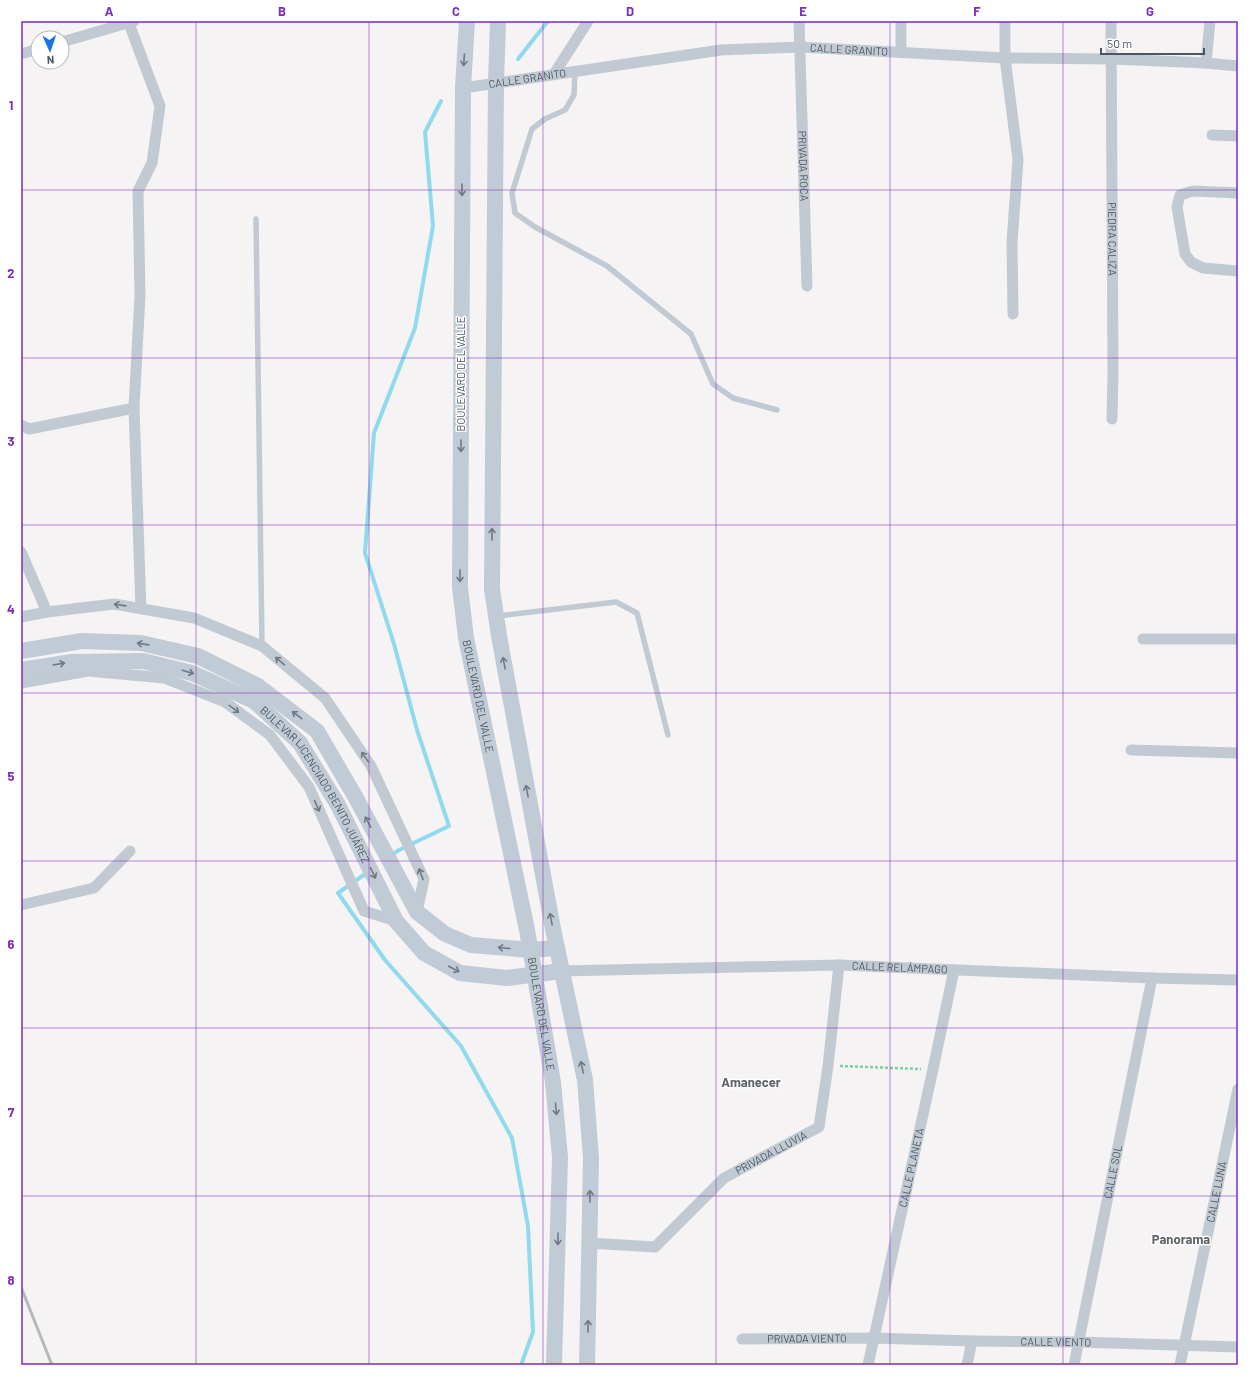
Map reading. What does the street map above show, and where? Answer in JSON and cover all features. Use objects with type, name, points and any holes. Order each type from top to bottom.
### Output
[{"type":"street","name":"BOULEVARD DEL VALLE","points":[[467,21],[462,88],[460,587],[466,638],[535,974],[554,1082],[560,1157],[554,1365]]},
{"type":"street","points":[[498,21],[496,83],[492,589],[561,971],[585,1080],[591,1158],[587,1365]]},
{"type":"street","points":[[554,74],[588,21]]},
{"type":"street","name":"PRIVADA ROCA","points":[[799,21],[807,286]]},
{"type":"street","points":[[900,21],[901,52]]},
{"type":"street","points":[[1004,21],[1005,58],[1018,160],[1012,242],[1013,314]]},
{"type":"street","name":"PIEDRA CALIZA","points":[[1111,21],[1114,372],[1112,419]]},
{"type":"street","points":[[1206,63],[1210,21]]},
{"type":"street","points":[[70,40],[130,22],[160,106],[152,163],[138,191],[140,295],[134,408],[141,609]]},
{"type":"street","name":"CALLE GRANITO","points":[[462,88],[721,50],[800,47],[1005,58],[1112,59],[1206,63],[1238,66]]},
{"type":"street","points":[[1212,135],[1238,136]]},
{"type":"street","points":[[1238,193],[1194,191],[1180,195],[1177,206],[1185,254],[1191,262],[1203,268],[1238,271]]},
{"type":"street","points":[[21,425],[29,430],[134,408]]},
{"type":"street","points":[[21,552],[47,612]]},
{"type":"street","points":[[21,617],[47,612],[114,604],[194,618],[262,646],[325,698],[372,766],[424,879],[417,912]]},
{"type":"street","points":[[1143,639],[1238,639]]},
{"type":"street","name":"BULEVAR LICENCIADO BENITO JUÁREZ","points":[[21,652],[82,641],[141,643],[198,656],[258,686],[317,731],[356,798],[417,912],[445,934],[470,945],[530,950],[557,948]]},
{"type":"street","name":"BULEVAR LICENCIADO BENITO JUÁREZ","points":[[21,670],[72,662],[143,661],[192,673],[254,700],[300,743],[338,805],[396,921],[424,953],[460,973],[508,978],[561,971]]},
{"type":"street","points":[[21,683],[88,671],[164,678],[225,702],[270,735],[309,787],[364,911],[396,921]]},
{"type":"street","points":[[1131,750],[1238,753]]},
{"type":"street","points":[[21,905],[94,888],[130,851]]},
{"type":"street","name":"CALLE RELÁMPAGO","points":[[561,971],[838,965],[1152,978],[1238,980]]},
{"type":"street","name":"PRIVADA LLUVIA","points":[[590,1243],[655,1247],[724,1178],[819,1127],[828,1066],[838,965]]},
{"type":"street","name":"CALLE PLANETA","points":[[868,1365],[954,970]]},
{"type":"street","name":"CALLE SOL","points":[[1074,1365],[1152,978]]},
{"type":"street","name":"CALLE LUNA","points":[[1180,1365],[1238,1089]]},
{"type":"street","name":"CALLE VIENTO","points":[[873,1338],[1238,1347]]},
{"type":"street","name":"PRIVADA VIENTO","points":[[742,1339],[873,1338]]},
{"type":"street","points":[[967,1365],[972,1341]]},
{"type":"lane","points":[[575,71],[574,95],[565,110],[545,119],[532,129],[512,193],[515,213],[535,227],[607,266],[691,334],[714,384],[733,398],[777,410]]},
{"type":"lane","points":[[256,219],[262,646]]},
{"type":"lane","points":[[496,617],[616,602],[637,613],[668,734]]},
{"type":"path","points":[[828,1066],[933,1069]]},
{"type":"waterway","points":[[518,59],[548,21]]},
{"type":"waterway","points":[[390,856],[399,850],[449,826],[417,730],[394,644],[365,553],[374,433],[415,328],[433,226],[425,132],[441,101]]},
{"type":"waterway","points":[[368,872],[338,893],[385,960],[461,1046],[512,1138],[528,1226],[533,1332],[521,1365]]},
{"type":"railway","points":[[21,1287],[52,1365]]},
{"type":"district","name":"Amanecer","points":[[751,1082]]},
{"type":"district","name":"Panorama","points":[[1181,1239]]}]
